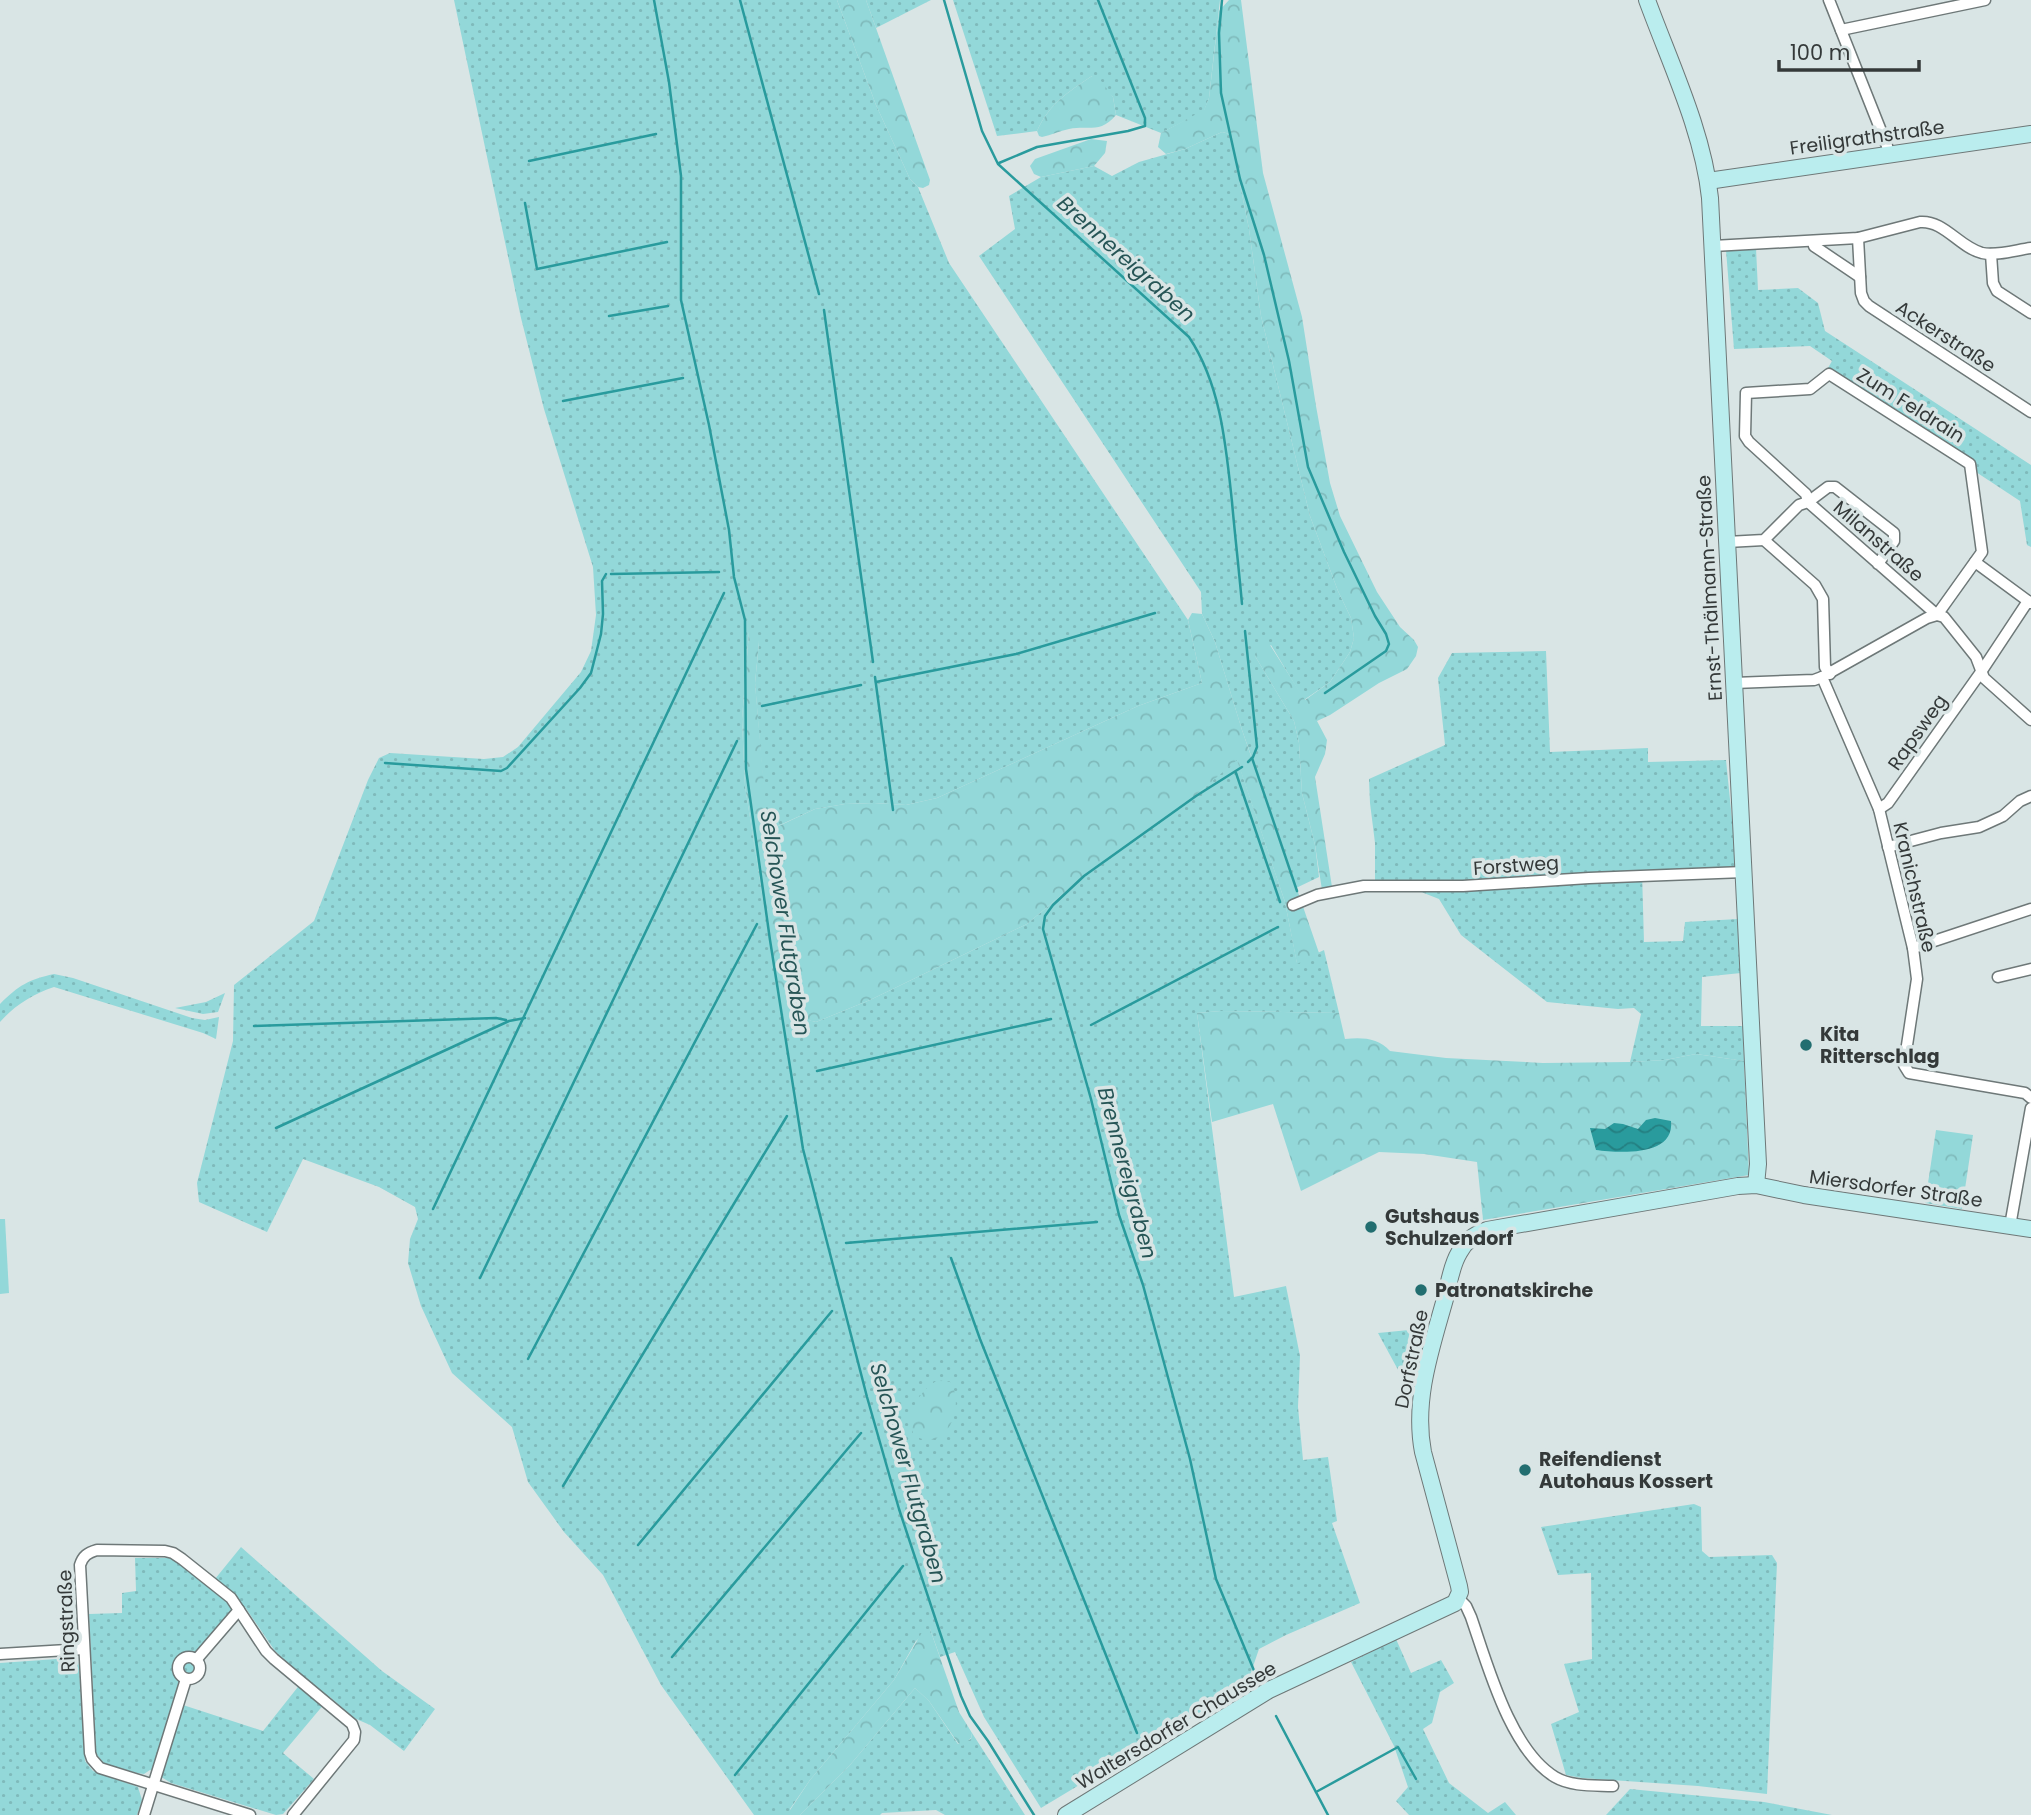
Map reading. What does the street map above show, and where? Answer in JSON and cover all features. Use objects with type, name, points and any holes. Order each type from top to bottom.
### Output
[{"type":"street","name":"Ernst-Thälmann-Straße","points":[[1647,0],[1695,129],[1708,181],[1758,1164],[1756,1185]]},
{"type":"street","points":[[1829,0],[1888,154]]},
{"type":"street","points":[[1841,30],[1985,0]]},
{"type":"street","name":"Freiligrathstraße","points":[[1708,181],[2031,134]]},
{"type":"street","points":[[1713,246],[1858,238],[1929,221],[1965,246],[1979,252],[1991,254],[2031,248]]},
{"type":"street","name":"Ackerstraße","points":[[1858,238],[1864,301],[2031,412]]},
{"type":"street","points":[[1813,241],[1814,246],[1860,277]]},
{"type":"street","points":[[1991,254],[1993,283],[1997,291],[2031,313]]},
{"type":"street","name":"Zum Feldrain","points":[[1808,502],[1806,494],[1747,440],[1746,393],[1810,389],[1829,374],[1970,464],[1982,552],[1975,562]]},
{"type":"street","points":[[1808,502],[1828,487],[1835,487],[1894,533],[1895,541],[1878,564]]},
{"type":"street","name":"Milanstraße","points":[[1764,540],[1799,505],[1808,502],[1937,615],[1944,617],[1976,657],[1981,672],[1990,683],[2031,720]]},
{"type":"street","points":[[1727,542],[1764,540]]},
{"type":"street","name":"Kranichstraße","points":[[1764,540],[1815,584],[1823,599],[1826,675],[1879,809],[1913,948],[1917,979],[1905,1065],[1909,1073],[2025,1093],[2031,1097]]},
{"type":"street","points":[[1734,683],[1814,680],[1826,675],[1927,618],[1937,615],[1975,562],[2030,602]]},
{"type":"street","name":"Rapsweg","points":[[1879,809],[1888,803],[2030,602]]},
{"type":"street","points":[[1888,848],[1941,833],[1979,827],[2003,816],[2020,801],[2031,796]]},
{"type":"street","name":"Forstweg","points":[[1293,905],[1317,895],[1364,886],[1463,886],[1611,877],[1744,873]]},
{"type":"street","points":[[1913,948],[2031,909]]},
{"type":"street","points":[[1998,977],[2031,969]]},
{"type":"street","points":[[2010,1226],[2031,1108]]},
{"type":"street","name":"Miersdorfer Straße","points":[[1756,1185],[1804,1195],[2031,1229]]},
{"type":"street","name":"Dorfstraße","points":[[1613,1786],[1570,1782],[1555,1777],[1529,1751],[1506,1712],[1471,1617],[1458,1598],[1460,1586],[1420,1436],[1420,1399],[1437,1324],[1455,1262],[1465,1243],[1473,1236],[1488,1230],[1756,1185]]},
{"type":"street","name":"Ringstraße","points":[[250,1815],[100,1768],[92,1759],[80,1565],[83,1558],[97,1550],[173,1553],[222,1590],[266,1651],[352,1724],[354,1740],[293,1815]]},
{"type":"street","name":"Waltersdorfer Chaussee","points":[[1066,1815],[1269,1690],[1444,1610],[1458,1598]]},
{"type":"street","points":[[144,1815],[186,1679],[178,1672],[178,1665],[186,1658],[196,1660],[239,1610]]},
{"type":"street","points":[[0,1654],[84,1649]]},
{"type":"green space","points":[[454,0],[837,0],[876,105],[910,179],[918,187],[949,263],[1188,620],[1202,683],[1138,706],[937,798],[906,805],[845,804],[815,809],[767,831],[755,683],[759,642],[749,632],[742,719],[745,786],[781,1013],[816,1022],[870,1000],[1027,924],[1072,886],[1190,800],[1237,759],[1285,902],[1297,963],[1324,950],[1339,1013],[1197,1013],[1234,1297],[1286,1286],[1300,1356],[1298,1407],[1303,1460],[1328,1457],[1337,1521],[1332,1523],[1360,1603],[1259,1649],[1247,1684],[1041,1808],[984,1717],[955,1652],[940,1657],[930,1629],[916,1641],[894,1680],[810,1780],[790,1809],[790,1815],[754,1815],[661,1685],[603,1575],[564,1532],[528,1482],[512,1427],[452,1373],[421,1306],[408,1263],[410,1239],[418,1219],[415,1207],[379,1187],[303,1159],[267,1232],[199,1202],[197,1183],[233,1041],[234,985],[314,921],[379,758],[390,753],[484,759],[503,757],[518,747],[581,672],[591,651],[596,615],[593,567],[544,409],[521,318]]},
{"type":"green space","points":[[837,0],[866,0],[930,180],[929,185],[923,188],[910,179],[876,105]]},
{"type":"green space","points":[[866,0],[931,0],[876,28]]},
{"type":"green space","points":[[953,0],[1220,0],[1209,98],[1204,111],[1161,133],[1116,115],[1113,97],[1092,76],[1067,93],[1054,106],[1037,131],[997,136]]},
{"type":"green space","points":[[1229,0],[1241,0],[1263,173],[1302,317],[1330,483],[1340,516],[1377,592],[1400,627],[1418,647],[1416,656],[1407,669],[1317,721],[1327,740],[1325,754],[1315,777],[1332,887],[1322,890],[1315,845],[1302,793],[1299,743],[1294,721],[1255,656],[1262,643],[1270,645],[1305,700],[1330,682],[1350,652],[1354,638],[1351,618],[1310,516],[1261,316],[1249,229],[1230,134],[1222,132],[1185,149],[1166,154],[1158,147],[1161,133],[1204,110],[1209,98],[1219,11]]},
{"type":"green space","points":[[1092,76],[1098,77],[1113,97],[1116,115],[1099,127],[1069,129],[1039,136],[1037,131],[1042,121],[1054,106],[1067,93]]},
{"type":"green space","points":[[1222,132],[1230,134],[1249,229],[1261,316],[1310,516],[1351,618],[1354,638],[1350,652],[1330,682],[1304,700],[1271,645],[1255,656],[1294,721],[1299,743],[1302,793],[1315,845],[1319,877],[1296,888],[1215,642],[1202,614],[1201,592],[979,256],[1015,229],[1009,196],[1041,177],[1094,166],[1112,176],[1139,162],[1185,149]]},
{"type":"green space","points":[[1091,139],[1107,141],[1105,153],[1094,166],[1041,177],[1034,174],[1030,166],[1035,159]]},
{"type":"green space","points":[[1756,248],[1758,290],[1798,288],[1818,303],[1825,331],[2031,465],[2031,547],[2027,545],[2020,501],[1976,472],[1973,461],[1828,368],[1832,361],[1810,346],[1734,349],[1726,250]]},
{"type":"green space","points":[[1192,613],[1202,614],[1215,642],[1242,730],[1319,953],[1297,964],[1285,902],[1237,760],[1190,800],[1072,886],[1027,924],[870,1000],[816,1022],[781,1014],[745,786],[742,719],[749,632],[757,632],[759,642],[755,683],[768,831],[815,809],[845,804],[906,805],[937,798],[1138,706],[1202,683],[1188,620]]},
{"type":"green space","points":[[1546,651],[1550,752],[1648,748],[1648,762],[1726,760],[1737,869],[1642,872],[1644,942],[1683,941],[1685,922],[1738,919],[1741,973],[1702,977],[1701,1026],[1743,1026],[1744,1061],[1696,1054],[1665,1060],[1630,1062],[1641,1014],[1634,1008],[1547,1002],[1461,935],[1439,899],[1396,882],[1375,881],[1375,843],[1369,779],[1445,745],[1438,678],[1452,653]]},
{"type":"green space","points":[[54,974],[192,1018],[205,1020],[219,1017],[216,1039],[54,987],[25,1001],[0,1022],[0,1004],[24,984]]},
{"type":"green space","points":[[225,993],[218,1012],[203,1014],[175,1008],[206,1002]]},
{"type":"green space","points":[[1197,1013],[1339,1013],[1345,1039],[1370,1039],[1381,1043],[1390,1051],[1446,1058],[1543,1063],[1630,1062],[1665,1060],[1696,1054],[1744,1061],[1749,1175],[1483,1220],[1477,1162],[1424,1154],[1379,1152],[1301,1191],[1273,1104],[1212,1122]]},
{"type":"green space","points":[[1936,1130],[1973,1135],[1962,1209],[1925,1203]]},
{"type":"green space","points":[[0,1219],[5,1219],[9,1293],[0,1294]]},
{"type":"green space","points":[[1429,1325],[1414,1390],[1409,1390],[1378,1333]]},
{"type":"green space","points":[[938,1380],[950,1382],[954,1390],[956,1400],[953,1419],[942,1435],[925,1440],[914,1435],[911,1427],[912,1411],[925,1390]]},
{"type":"green space","points":[[1694,1504],[1701,1507],[1702,1551],[1709,1557],[1772,1555],[1777,1563],[1767,1794],[1566,1775],[1551,1724],[1579,1712],[1564,1664],[1592,1659],[1591,1573],[1558,1575],[1541,1527]]},
{"type":"green space","points":[[241,1547],[382,1671],[435,1709],[404,1751],[370,1725],[354,1718],[330,1697],[283,1753],[314,1779],[283,1814],[276,1815],[171,1783],[150,1770],[144,1774],[105,1764],[96,1754],[89,1614],[122,1613],[122,1593],[136,1591],[135,1558],[170,1558],[215,1579]],"holes":[[[245,1607],[275,1651],[305,1678],[263,1731],[183,1705],[189,1684],[197,1682],[204,1675],[203,1659],[208,1649]]]},
{"type":"green space","points":[[924,1629],[930,1629],[959,1712],[972,1733],[971,1738],[962,1746],[958,1743],[929,1701],[915,1688],[850,1765],[800,1815],[790,1815],[790,1810],[810,1780],[894,1680]]},
{"type":"green space","points":[[1396,1639],[1411,1673],[1441,1660],[1454,1683],[1440,1692],[1432,1723],[1423,1729],[1449,1783],[1488,1813],[1505,1802],[1516,1815],[1409,1815],[1396,1801],[1408,1787],[1394,1746],[1351,1662]]},
{"type":"green space","points":[[71,1658],[78,1662],[79,1667],[85,1761],[93,1771],[138,1787],[142,1800],[137,1815],[0,1815],[0,1663]]},
{"type":"green space","points":[[915,1688],[929,1701],[958,1744],[971,1739],[972,1733],[1025,1815],[945,1815],[936,1810],[880,1815],[800,1815],[850,1765]]},
{"type":"green space","points":[[1630,1789],[1764,1802],[1832,1815],[1606,1815]]},
{"type":"water","points":[[1655,1118],[1671,1121],[1670,1133],[1655,1147],[1631,1152],[1596,1150],[1590,1128],[1605,1129],[1614,1123],[1638,1129],[1646,1120]]},
{"type":"waterway","name":"Selchower Flutgraben","points":[[654,0],[669,82],[681,176],[681,300],[709,425],[729,530],[734,577],[745,620],[746,769],[803,1149],[899,1509],[961,1696],[970,1716],[1034,1815]]},
{"type":"waterway","points":[[740,0],[819,294]]},
{"type":"waterway","name":"Brennereigraben","points":[[944,0],[982,131],[998,164],[1189,337],[1200,356],[1215,396],[1224,438],[1242,604]]},
{"type":"waterway","points":[[999,163],[1037,147],[1145,126],[1145,118],[1098,0]]},
{"type":"waterway","points":[[1222,0],[1219,33],[1221,93],[1240,179],[1264,255],[1289,361],[1308,467],[1344,552],[1389,644],[1386,651],[1325,693]]},
{"type":"waterway","points":[[529,161],[656,134]]},
{"type":"waterway","points":[[525,203],[537,269],[667,242]]},
{"type":"waterway","points":[[609,316],[668,306]]},
{"type":"waterway","points":[[824,310],[873,662]]},
{"type":"waterway","points":[[563,401],[683,378]]},
{"type":"waterway","points":[[611,574],[719,572]]},
{"type":"waterway","points":[[385,763],[501,771],[507,768],[591,673],[601,634],[602,581],[606,574]]},
{"type":"waterway","points":[[433,1209],[724,593]]},
{"type":"waterway","points":[[876,682],[1016,654],[1155,613]]},
{"type":"waterway","name":"Brennereigraben","points":[[1245,631],[1257,747],[1248,762]]},
{"type":"waterway","points":[[875,677],[893,810]]},
{"type":"waterway","points":[[762,706],[861,685]]},
{"type":"waterway","points":[[480,1278],[737,741]]},
{"type":"waterway","points":[[1252,758],[1297,891]]},
{"type":"waterway","name":"Brennereigraben","points":[[1242,767],[1196,796],[1084,876],[1053,905],[1045,916],[1043,929],[1091,1099],[1119,1215],[1143,1285],[1190,1459],[1216,1579],[1255,1673]]},
{"type":"waterway","points":[[1236,773],[1280,902]]},
{"type":"waterway","points":[[528,1359],[757,924]]},
{"type":"waterway","points":[[1091,1025],[1278,927]]},
{"type":"waterway","points":[[254,1026],[496,1018],[506,1020]]},
{"type":"waterway","points":[[276,1128],[509,1021],[525,1018]]},
{"type":"waterway","points":[[817,1071],[1051,1019]]},
{"type":"waterway","points":[[563,1486],[787,1116]]},
{"type":"waterway","points":[[846,1243],[1097,1222]]},
{"type":"waterway","points":[[951,1258],[980,1339],[1137,1733]]},
{"type":"waterway","points":[[638,1545],[832,1311]]},
{"type":"waterway","points":[[672,1657],[861,1433]]},
{"type":"waterway","points":[[735,1775],[903,1566]]},
{"type":"waterway","name":"Brennereigraben","points":[[1276,1716],[1328,1815]]},
{"type":"waterway","points":[[1316,1792],[1398,1747],[1416,1779]]},
{"type":"place","name":"Kita Ritterschlag","points":[[1806,1045]]},
{"type":"place","name":"Gutshaus Schulzendorf","points":[[1371,1227]]},
{"type":"place","name":"Patronatskirche","points":[[1421,1290]]},
{"type":"place","name":"Reifendienst Autohaus Kossert","points":[[1525,1470]]}]
